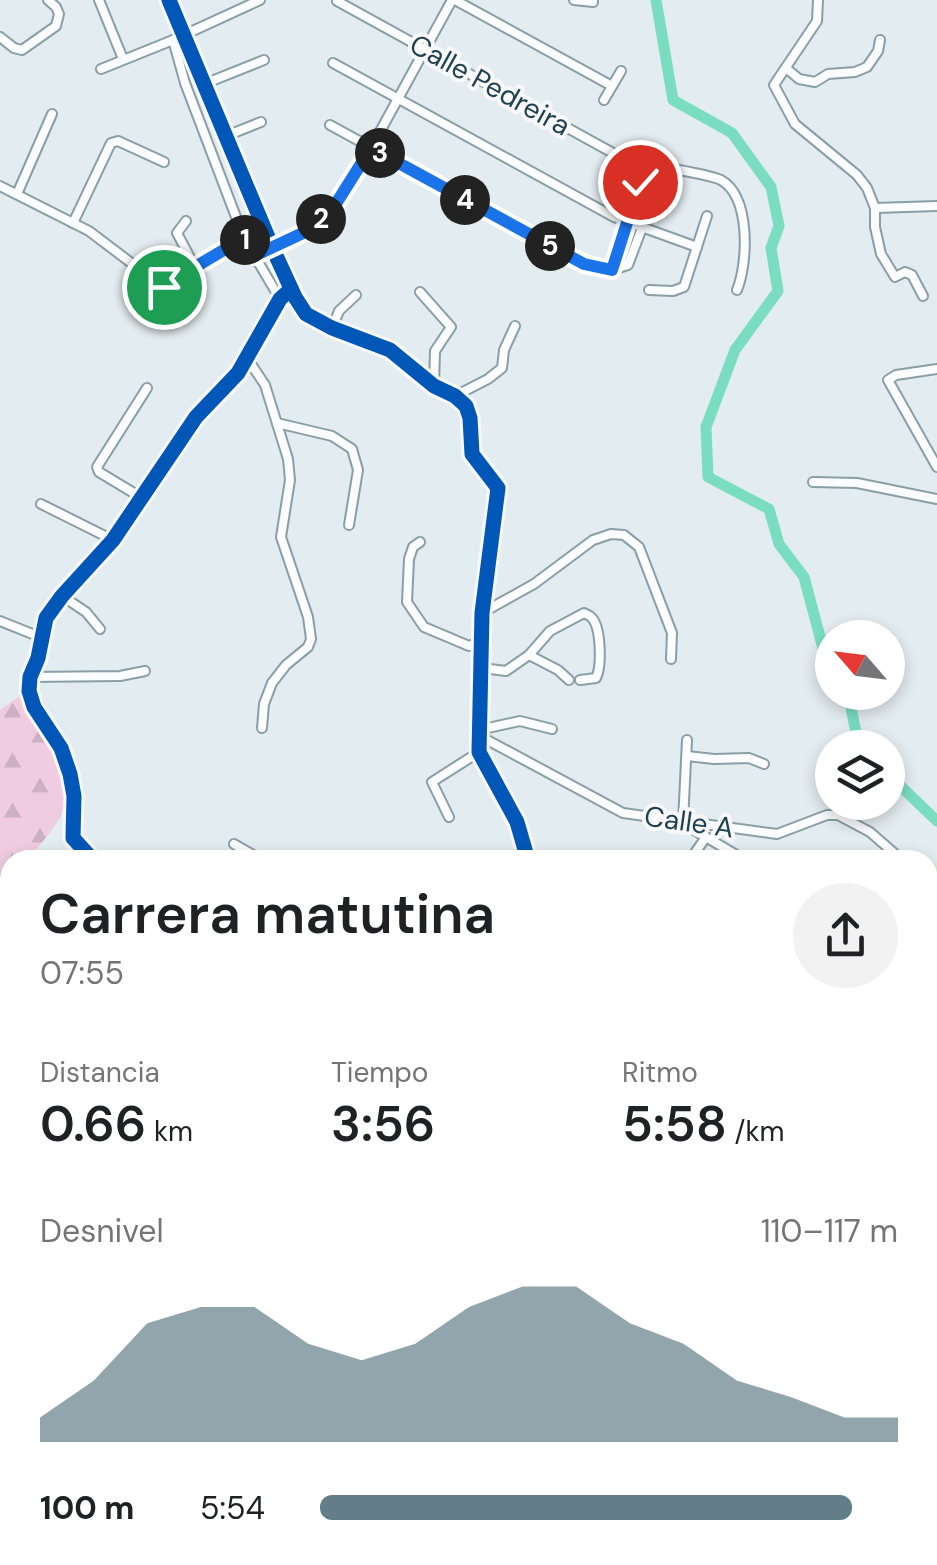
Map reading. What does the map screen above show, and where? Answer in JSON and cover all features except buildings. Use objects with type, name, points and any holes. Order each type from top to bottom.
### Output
[{"type":"street","points":[[0,36],[22,50],[56,26],[59,14],[48,0]]},
{"type":"street","points":[[99,0],[124,60]]},
{"type":"street","points":[[169,0],[185,83],[244,238],[280,299]]},
{"type":"street","points":[[102,69],[260,0]]},
{"type":"street","points":[[254,256],[303,233],[332,210],[454,0],[612,86]]},
{"type":"street","points":[[574,0],[593,2]]},
{"type":"street","points":[[818,0],[817,21],[774,85],[795,124],[867,188],[875,208],[881,254],[895,276],[904,272],[912,275],[923,296]]},
{"type":"street","name":"Calle Pedreira","points":[[337,1],[642,169]]},
{"type":"street","points":[[178,36],[204,84],[272,247],[306,314],[390,350],[466,406],[472,454],[498,488],[482,613],[478,752],[517,822],[525,850]]},
{"type":"street","points":[[786,68],[799,79],[815,82],[828,74],[855,72],[872,61],[880,40]]},
{"type":"street","points":[[204,84],[264,60]]},
{"type":"street","points":[[333,63],[626,223],[697,246]]},
{"type":"street","points":[[604,100],[621,71]]},
{"type":"street","points":[[17,194],[52,114]]},
{"type":"street","points":[[226,136],[261,122]]},
{"type":"street","points":[[330,125],[584,264],[617,268],[628,265],[654,187],[642,169]]},
{"type":"street","points":[[73,224],[111,144],[118,141],[164,162]]},
{"type":"street","points":[[617,268],[642,169],[651,165],[721,180],[737,196],[743,218],[744,273],[737,290]]},
{"type":"street","points":[[0,186],[89,231],[164,287],[244,238]]},
{"type":"street","points":[[875,208],[937,206]]},
{"type":"street","points":[[650,290],[673,291],[684,287],[707,216]]},
{"type":"street","points":[[186,222],[177,233],[195,267]]},
{"type":"street","points":[[83,850],[72,838],[74,796],[70,774],[61,748],[29,691],[46,618],[112,540],[196,417],[238,372],[280,299],[291,288]]},
{"type":"street","points":[[420,292],[451,326],[435,351],[434,386]]},
{"type":"street","points":[[332,328],[339,312],[356,295]]},
{"type":"street","points":[[454,396],[488,380],[502,368],[504,350],[516,326]]},
{"type":"street","points":[[247,358],[265,384],[288,459],[290,480],[281,537],[308,617],[310,639],[308,648],[286,665],[272,683],[264,704],[262,728]]},
{"type":"street","points":[[937,369],[896,375],[888,380],[937,467]]},
{"type":"street","points":[[142,498],[99,472],[97,466],[147,388]]},
{"type":"street","points":[[277,423],[332,436],[352,449],[358,470],[349,526]]},
{"type":"street","points":[[813,482],[858,484],[937,499]]},
{"type":"street","points":[[41,504],[112,540]]},
{"type":"street","points":[[482,613],[534,584],[593,540],[611,534],[624,535],[639,547],[666,616],[672,633],[671,659]]},
{"type":"street","points":[[420,542],[412,547],[409,559],[407,602],[424,627],[469,646],[480,642]]},
{"type":"street","points":[[62,596],[86,612],[100,630]]},
{"type":"street","points":[[482,668],[506,671],[529,655],[550,630],[584,613],[596,627],[601,667],[596,678],[580,680]]},
{"type":"street","points":[[0,621],[40,637]]},
{"type":"street","points":[[529,655],[569,680]]},
{"type":"street","points":[[30,677],[146,672]]},
{"type":"street","points":[[478,732],[520,721],[552,729]]},
{"type":"street","name":"Calle A","points":[[478,732],[623,813],[777,834],[838,815],[870,832],[889,850]]},
{"type":"street","points":[[688,740],[682,822],[727,850]]},
{"type":"street","points":[[449,816],[432,782],[478,752]]},
{"type":"street","points":[[686,756],[749,758],[764,764]]},
{"type":"street","points":[[697,850],[706,836]]},
{"type":"street","points":[[234,844],[244,850]]},
{"type":"green space","points":[[20,696],[52,753],[63,784],[59,819],[36,850],[0,850],[0,710]]},
{"type":"waterway","points":[[656,0],[673,100],[732,133],[771,187],[779,226],[771,248],[778,291],[735,350],[706,427],[708,477],[769,509],[779,544],[804,577],[815,620]]},
{"type":"waterway","points":[[852,710],[855,730]]},
{"type":"waterway","points":[[905,790],[937,821]]},
{"type":"cycle path","points":[[169,0],[272,247],[306,314],[390,350],[466,406],[472,454],[498,488],[482,613],[479,752],[517,822],[525,850]]},
{"type":"cycle path","points":[[84,850],[73,838],[70,774],[61,748],[34,707],[29,691],[46,618],[113,540],[196,417],[238,373],[280,299],[291,289]]},
{"type":"route","points":[[164,287],[244,238],[254,256],[303,233],[332,210],[371,148],[584,264],[612,270],[640,182]]}]
